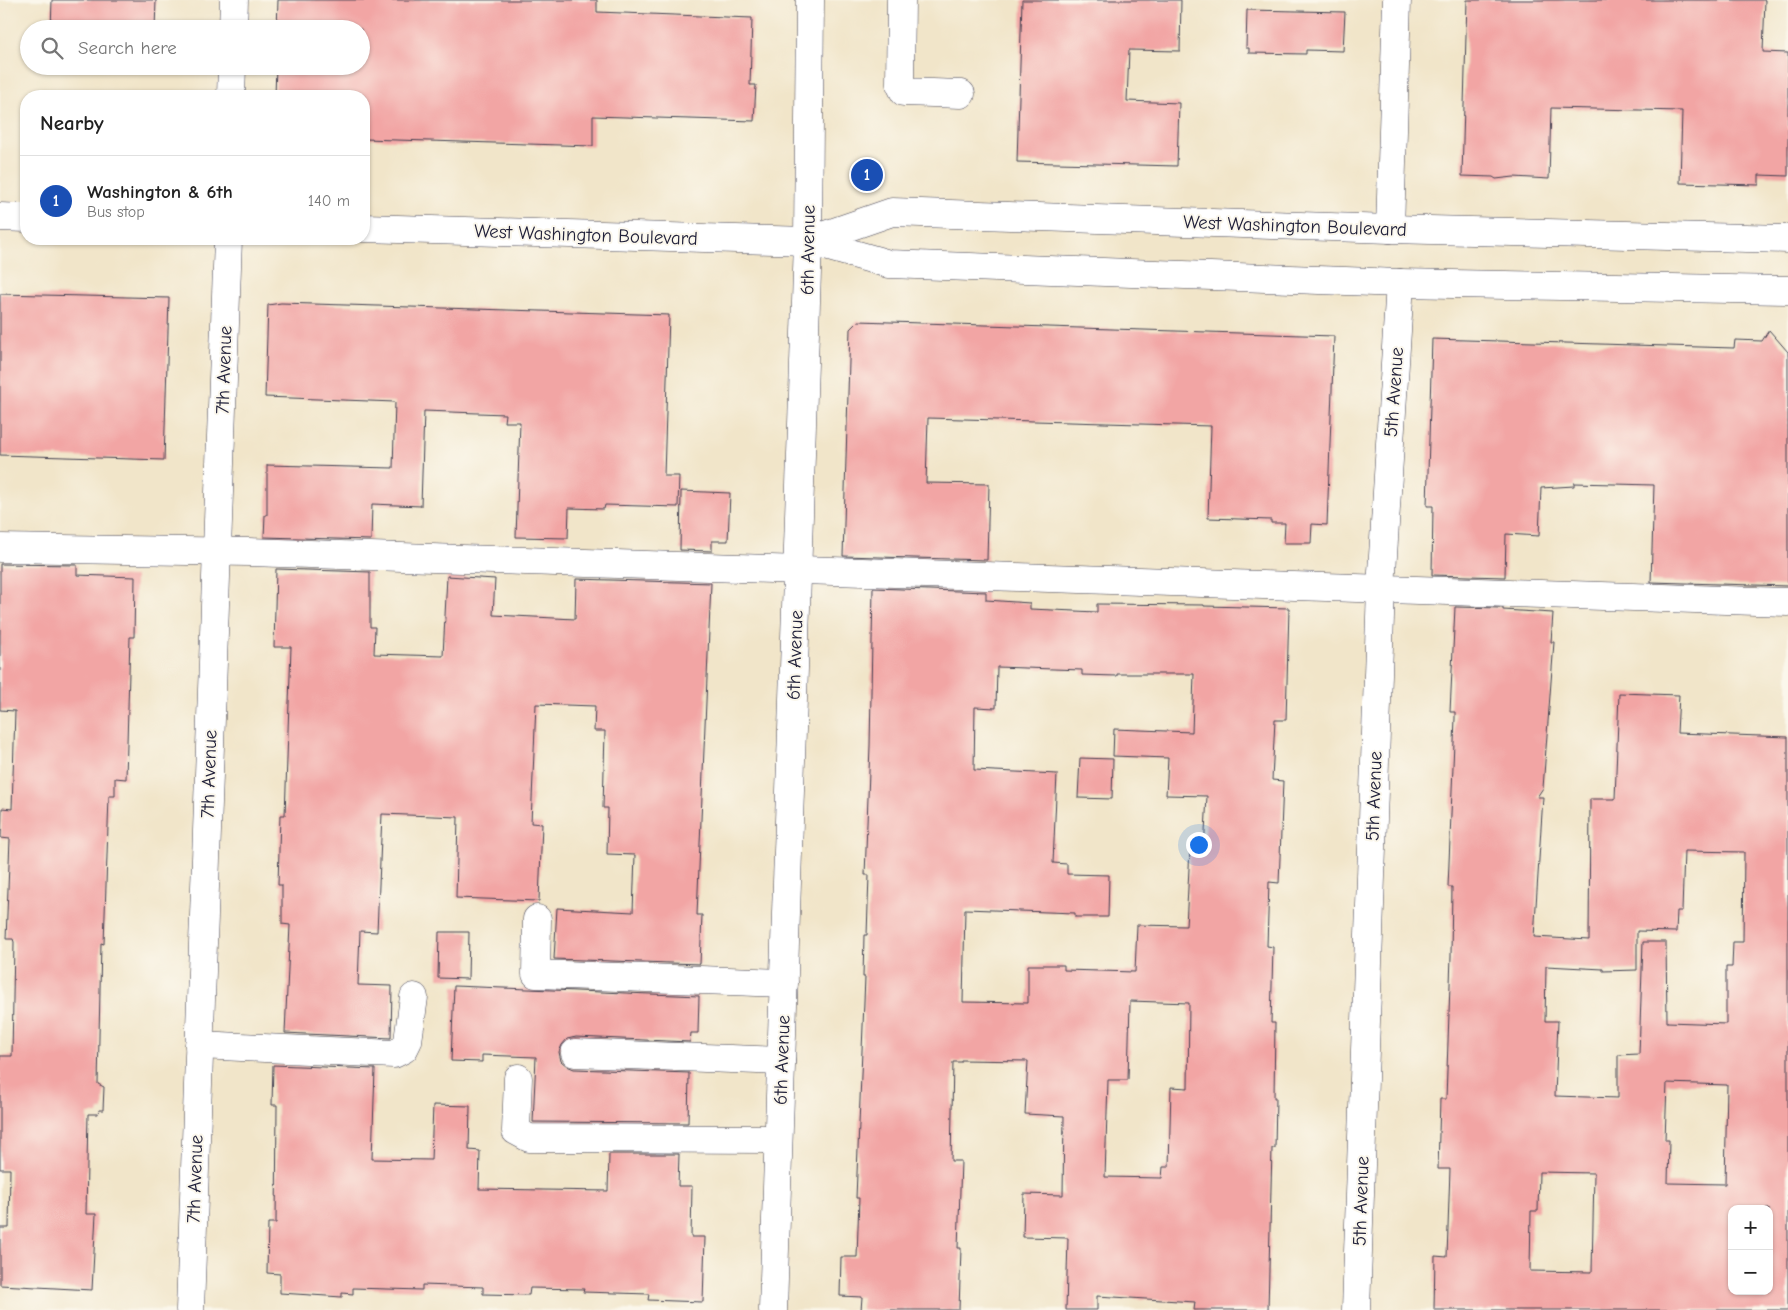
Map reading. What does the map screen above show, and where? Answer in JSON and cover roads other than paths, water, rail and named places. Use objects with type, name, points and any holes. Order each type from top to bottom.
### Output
[{"type":"street","points":[[233,20],[234,0]]},
{"type":"street","name":"6th Avenue","points":[[773,1310],[808,241],[810,0]]},
{"type":"street","points":[[901,0],[900,84],[904,92],[962,94]]},
{"type":"street","points":[[1390,228],[1397,0]]},
{"type":"street","points":[[231,90],[232,75]]},
{"type":"street","name":"West Washington Boulevard","points":[[808,241],[892,212],[1788,239]]},
{"type":"street","points":[[0,217],[20,218]]},
{"type":"street","name":"West Washington Boulevard","points":[[370,228],[808,241],[889,264],[1400,283],[1788,290]]},
{"type":"street","name":"7th Avenue","points":[[190,1310],[228,245]]},
{"type":"street","name":"5th Avenue","points":[[1356,1310],[1380,588],[1400,283]]},
{"type":"street","points":[[0,548],[216,552],[1788,602]]},
{"type":"street","points":[[537,919],[536,974],[784,983]]},
{"type":"street","points":[[199,1045],[394,1054],[404,1049],[408,1041],[414,997]]},
{"type":"street","points":[[575,1052],[782,1061]]},
{"type":"street","points":[[518,1078],[516,1131],[528,1138],[778,1139]]},
{"type":"place","name":"Washington & 6th","points":[[867,175]]}]
